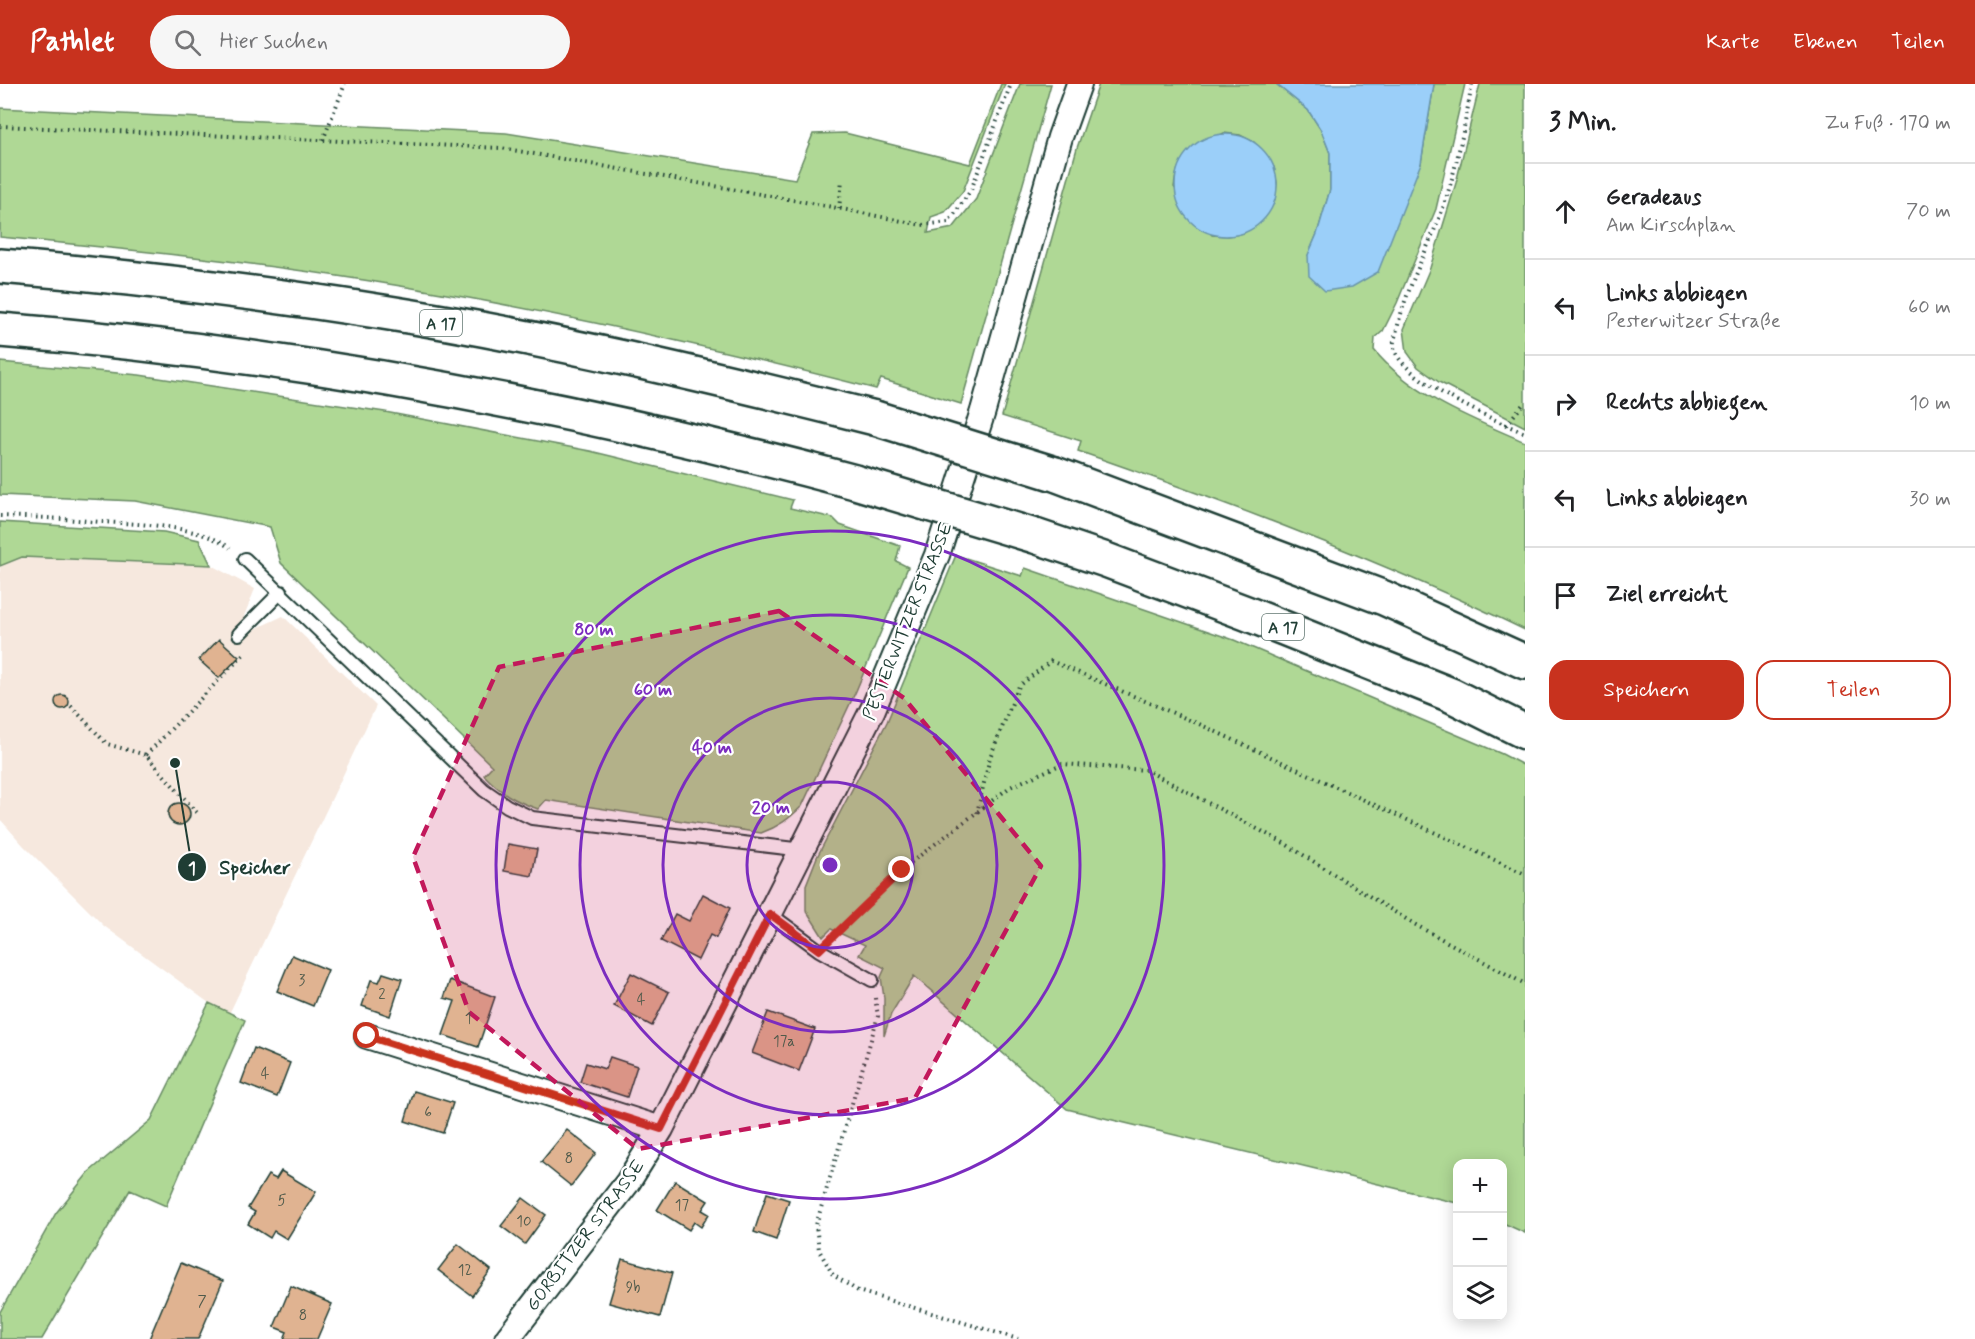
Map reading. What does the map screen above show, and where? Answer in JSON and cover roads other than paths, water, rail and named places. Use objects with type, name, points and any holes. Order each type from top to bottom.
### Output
[{"type":"highway","name":"A 17","points":[[0,266],[229,290],[384,312],[580,349],[874,418],[1055,474],[1384,598],[1525,663]]},
{"type":"highway","name":"A 17","points":[[0,330],[219,353],[377,377],[568,413],[730,448],[855,482],[1035,536],[1106,560],[1267,621],[1450,695],[1525,732]]},
{"type":"street","name":"PESTERWITZER STRASSE","points":[[661,1129],[873,709],[938,555],[983,411],[1060,136],[1079,84]]},
{"type":"street","points":[[367,1036],[661,1129]]},
{"type":"street","name":"GORBITZER STRASSE","points":[[507,1339],[628,1182],[661,1129]]},
{"type":"lane","points":[[245,559],[484,790],[507,806],[532,818],[803,850]]},
{"type":"lane","points":[[239,633],[281,592]]},
{"type":"lane","points":[[770,914],[819,950],[872,980]]},
{"type":"water","points":[[1276,84],[1434,84],[1421,163],[1378,272],[1352,287],[1325,291],[1309,276],[1308,255],[1330,190],[1330,153],[1321,130],[1308,110]]},
{"type":"water","points":[[1226,134],[1255,142],[1269,156],[1277,185],[1269,214],[1255,228],[1226,236],[1197,228],[1183,214],[1175,185],[1183,156],[1197,142]]},
{"type":"place","name":"Speicher","points":[[175,763]]}]
